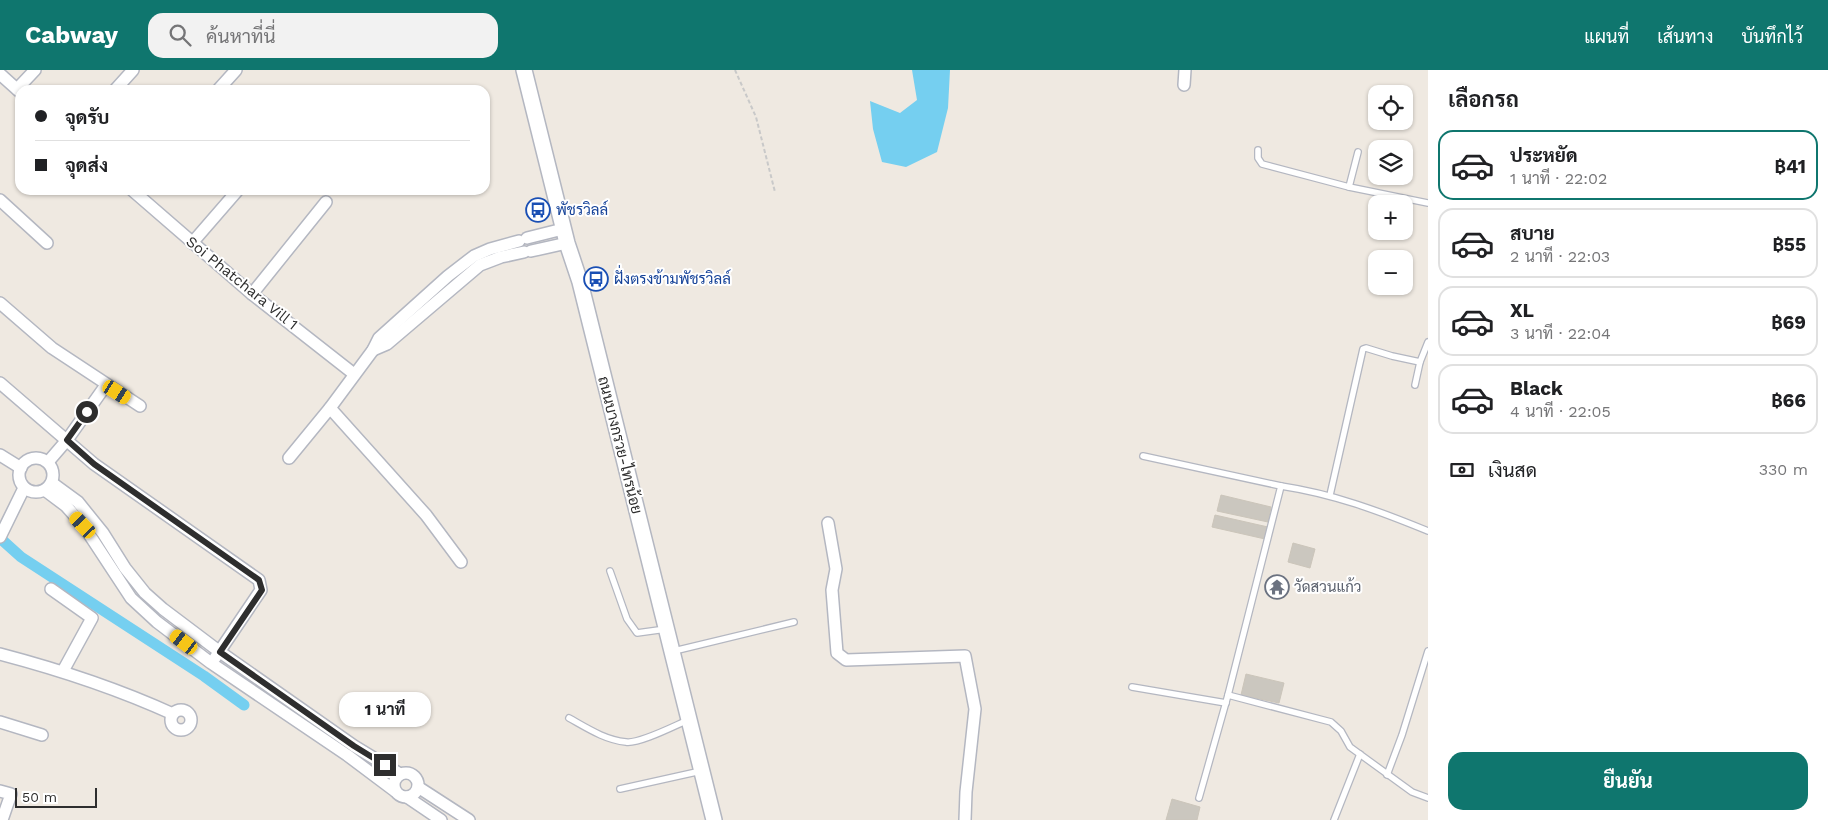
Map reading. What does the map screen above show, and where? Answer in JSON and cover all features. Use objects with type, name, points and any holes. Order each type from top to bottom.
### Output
[{"type":"main road","name":"ถนนบางกรวย-ไทรน้อย","points":[[524,70],[565,236],[580,282],[714,820]]},
{"type":"street","points":[[23,85],[35,70]]},
{"type":"street","points":[[120,85],[133,70]]},
{"type":"street","points":[[222,85],[236,70]]},
{"type":"street","points":[[1184,85],[1185,70]]},
{"type":"street","points":[[0,74],[15,87]]},
{"type":"street","name":"Soi Phatchara Vill 1","points":[[138,195],[252,294],[354,374]]},
{"type":"street","points":[[192,243],[234,195]]},
{"type":"street","points":[[0,200],[48,243]]},
{"type":"street","points":[[252,294],[326,202]]},
{"type":"street","points":[[289,458],[330,408],[373,350],[386,344],[490,249],[523,239],[565,236]]},
{"type":"street","points":[[477,261],[528,252],[565,236]]},
{"type":"street","points":[[0,303],[52,348],[140,406]]},
{"type":"street","points":[[0,383],[94,464],[259,580],[262,590],[211,663]]},
{"type":"street","points":[[48,462],[67,440],[106,384]]},
{"type":"street","points":[[330,408],[426,516],[462,562]]},
{"type":"street","points":[[0,456],[21,468]]},
{"type":"street","points":[[31,459],[43,459],[48,462],[54,471],[49,487],[35,493],[24,488],[19,480],[21,468],[31,459]]},
{"type":"street","points":[[49,487],[78,502],[103,533],[125,568],[145,593],[163,609],[350,751],[398,794],[407,797],[441,820]]},
{"type":"street","points":[[49,487],[83,525],[131,598],[157,622],[211,663],[350,751],[400,774],[413,776],[418,787],[469,820]]},
{"type":"street","points":[[0,537],[24,488]]},
{"type":"street","points":[[828,524],[836,569],[832,590],[837,653],[846,660],[965,656],[975,709],[966,792],[965,820]]},
{"type":"street","points":[[51,589],[92,618],[63,671]]},
{"type":"street","points":[[0,654],[63,671],[131,695],[173,714]]},
{"type":"street","points":[[0,722],[42,736]]},
{"type":"street","points":[[395,791],[394,782],[400,774]]},
{"type":"street","points":[[407,797],[414,794],[418,787]]},
{"type":"street","points":[[0,791],[11,794],[2,820]]},
{"type":"lane","points":[[1258,150],[1258,158],[1262,164],[1349,187],[1428,203]]},
{"type":"lane","points":[[1349,187],[1358,152]]},
{"type":"lane","points":[[1415,385],[1420,362],[1428,342]]},
{"type":"lane","points":[[1330,495],[1363,349],[1366,348],[1420,362]]},
{"type":"lane","points":[[1143,456],[1330,495],[1379,511],[1428,531]]},
{"type":"lane","points":[[1200,798],[1281,486]]},
{"type":"lane","points":[[610,571],[628,620],[636,633],[666,629]]},
{"type":"lane","points":[[672,651],[794,622]]},
{"type":"lane","points":[[1387,775],[1402,736],[1428,651]]},
{"type":"lane","points":[[1132,687],[1226,703]]},
{"type":"lane","points":[[1228,695],[1331,722],[1341,732],[1350,748],[1412,792],[1428,798]]},
{"type":"lane","points":[[569,718],[596,734],[627,743],[648,737],[689,720]]},
{"type":"lane","points":[[1334,820],[1360,754]]},
{"type":"lane","points":[[620,789],[702,771]]},
{"type":"path","points":[[736,70],[756,117],[776,192]]},
{"type":"water","points":[[912,70],[950,70],[948,108],[937,152],[906,167],[882,162],[873,129],[870,101],[900,113],[917,100]]},
{"type":"building","points":[[1221,495],[1271,507],[1268,522],[1217,511]]},
{"type":"building","points":[[1215,515],[1268,527],[1265,539],[1212,527]]},
{"type":"building","points":[[1293,543],[1315,549],[1310,568],[1288,562]]},
{"type":"building","points":[[1246,674],[1284,683],[1279,703],[1241,695]]},
{"type":"building","points":[[1172,799],[1200,807],[1197,820],[1166,820]]},
{"type":"waterway","points":[[0,538],[21,557],[204,676],[244,705]]},
{"type":"place","name":"พัชรวิลล์","points":[[538,210]]},
{"type":"place","name":"ฝั่งตรงข้ามพัชรวิลล์","points":[[596,279]]},
{"type":"place","name":"วัดสวนแก้ว","points":[[1277,587]]},
{"type":"route","points":[[87,412],[67,440],[94,464],[259,580],[262,590],[220,652],[354,746],[385,765]]}]
